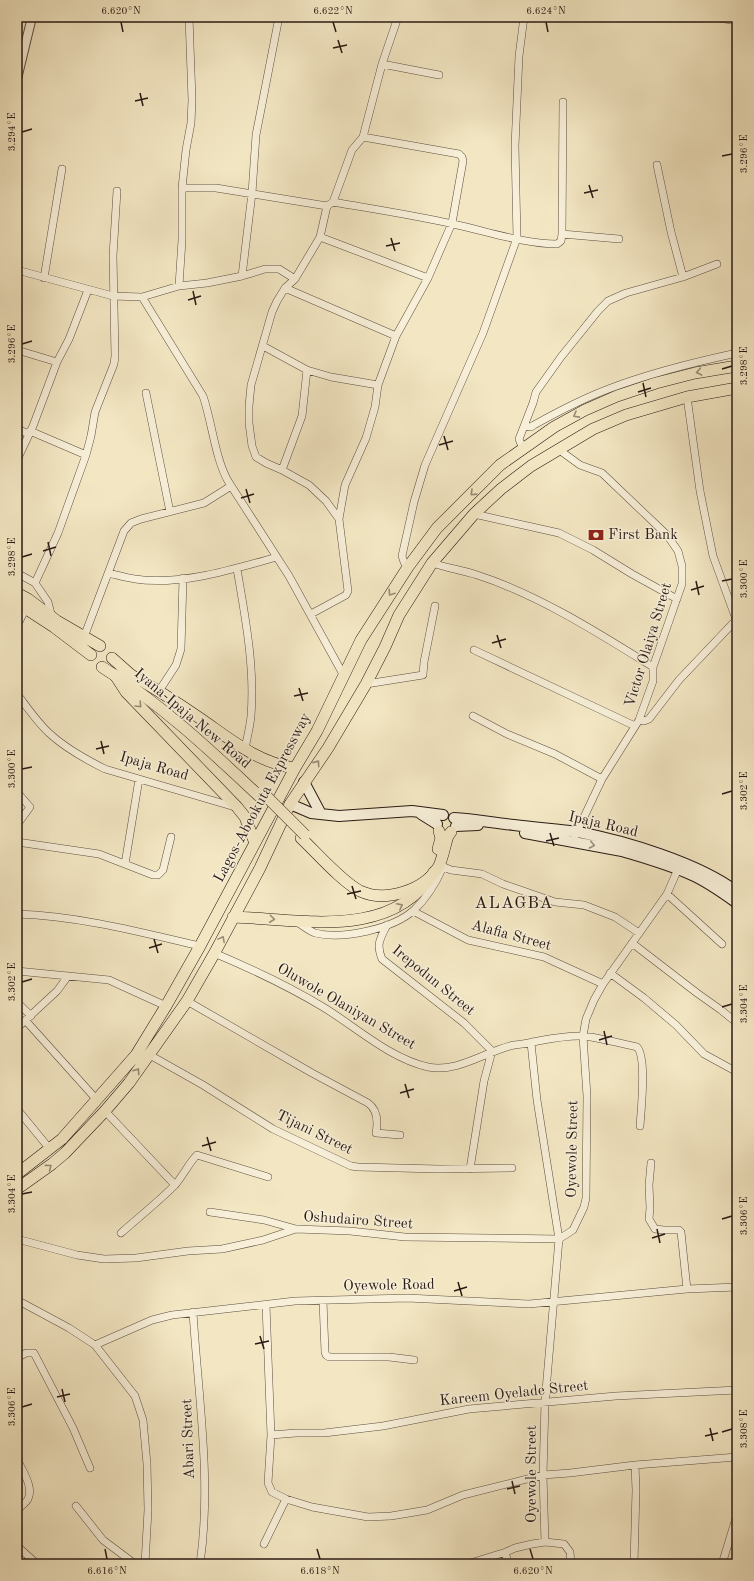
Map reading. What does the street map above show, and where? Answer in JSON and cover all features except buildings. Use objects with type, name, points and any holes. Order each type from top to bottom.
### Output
[{"type":"main road","name":"Lagos-Abeokuta Expressway","points":[[17,1174],[62,1139],[136,1055],[200,946],[295,768],[317,731],[361,640],[408,567],[438,528],[500,465],[554,427],[585,410],[617,396],[656,383],[687,375],[737,366]]},
{"type":"main road","name":"Lagos-Abeokuta Expressway","points":[[17,1189],[65,1153],[105,1111],[129,1083],[148,1054],[187,1001],[260,868],[290,804],[328,748],[366,684],[399,615],[432,563],[474,514],[501,489],[531,466],[558,448],[593,429],[619,418],[687,397],[737,388]]},
{"type":"main road","points":[[17,593],[28,599],[52,618],[100,646],[108,648],[112,654],[112,658],[109,664],[102,667],[95,665],[91,659],[94,649],[100,646]]},
{"type":"main road","points":[[22,606],[91,655]]},
{"type":"main road","name":"Iyana-Ipaja New Road","points":[[112,658],[223,755],[342,878],[360,891],[370,894],[403,894],[418,886],[439,868]]},
{"type":"main road","name":"Iyana-Ipaja New Road","points":[[102,667],[134,687],[181,725],[260,794]]},
{"type":"main road","points":[[131,674],[159,691],[254,755],[271,762],[295,768]]},
{"type":"main road","points":[[115,675],[126,692],[237,807],[245,817],[256,843]]},
{"type":"main road","points":[[304,782],[321,814]]},
{"type":"main road","name":"Ipaja Road","points":[[290,804],[305,812],[356,816],[393,811],[418,811],[451,823],[485,825],[575,837],[638,848],[680,862],[728,885],[737,892]]},
{"type":"main road","points":[[418,811],[446,834],[451,823]]},
{"type":"main road","points":[[438,827],[439,818],[451,823]]},
{"type":"main road","points":[[233,917],[296,921],[347,921],[389,912],[406,903],[421,891],[439,868],[451,823]]},
{"type":"main road","name":"Iyana-Ipaja New Road","points":[[303,837],[351,878],[364,886],[388,889],[400,888],[409,884],[418,878],[431,865],[441,838],[438,827]]},
{"type":"main road","name":"Ipaja Road","points":[[575,837],[678,869],[704,881],[737,903]]},
{"type":"street","points":[[17,79],[32,17]]},
{"type":"street","points":[[179,286],[182,240],[182,188],[186,150],[191,123],[192,100],[189,17]]},
{"type":"street","points":[[242,276],[252,193],[256,135],[279,17]]},
{"type":"street","points":[[339,519],[319,493],[256,456],[252,446],[249,423],[249,406],[254,373],[272,312],[285,288],[295,279],[320,237],[330,204],[352,150],[363,137],[382,64],[398,17]]},
{"type":"street","points":[[408,567],[402,556],[414,502],[425,465],[483,333],[517,238],[515,146],[519,56],[524,17]]},
{"type":"street","points":[[714,17],[737,21]]},
{"type":"street","points":[[382,64],[439,75]]},
{"type":"street","points":[[182,188],[208,187],[330,204],[452,224],[549,244],[558,244],[562,234],[563,102]]},
{"type":"street","points":[[311,614],[346,595],[348,591],[339,519],[345,485],[366,438],[375,407],[378,385],[396,336],[428,278],[452,224],[463,161],[462,157],[458,154],[363,137]]},
{"type":"street","points":[[656,165],[683,277]]},
{"type":"street","points":[[44,278],[62,169]]},
{"type":"street","points":[[35,583],[58,532],[86,455],[92,436],[95,412],[114,364],[113,296],[117,191]]},
{"type":"street","points":[[562,234],[619,239]]},
{"type":"street","points":[[320,237],[428,278]]},
{"type":"street","points":[[523,449],[519,439],[536,392],[598,310],[608,301],[626,293],[683,277],[717,264]]},
{"type":"street","points":[[17,270],[113,296],[142,297],[179,286],[207,283],[242,276],[265,269],[279,269],[295,279]]},
{"type":"street","points":[[285,288],[396,336]]},
{"type":"street","points":[[17,460],[30,432],[57,362],[69,339],[88,290]]},
{"type":"street","points":[[142,297],[203,396],[223,471],[231,486],[278,557],[311,614],[344,676]]},
{"type":"street","points":[[263,346],[308,370],[331,377],[378,385]]},
{"type":"street","points":[[17,350],[57,362]]},
{"type":"street","points":[[524,426],[531,427],[566,407],[611,388],[680,367],[737,353]]},
{"type":"street","points":[[282,470],[302,416],[308,370]]},
{"type":"street","points":[[146,394],[170,512]]},
{"type":"street","points":[[474,650],[637,723],[649,719],[679,680],[737,619],[713,556],[700,491],[687,397]]},
{"type":"street","points":[[17,429],[30,432],[86,455]]},
{"type":"street","name":"Victor Olaiya Street","points":[[558,448],[580,465],[602,473],[667,536],[678,551],[682,566],[682,584],[653,667],[652,681],[637,723],[602,779],[575,837]]},
{"type":"street","points":[[84,637],[124,531],[131,523],[140,519],[204,503],[231,486]]},
{"type":"street","points":[[474,514],[559,534],[593,550],[677,599]]},
{"type":"street","points":[[108,573],[136,580],[169,581],[221,573],[278,557]]},
{"type":"street","points":[[432,563],[477,575],[518,591],[577,621],[653,667]]},
{"type":"street","points":[[237,569],[249,656],[252,703],[251,718],[245,749]]},
{"type":"street","points":[[17,574],[35,583],[48,602],[52,618]]},
{"type":"street","points":[[159,691],[176,665],[181,649],[183,578]]},
{"type":"street","points":[[17,626],[22,606]]},
{"type":"street","points":[[366,684],[423,675],[424,662],[436,606]]},
{"type":"street","name":"Ipaja Road","points":[[17,694],[48,732],[61,744],[105,768],[237,807]]},
{"type":"street","points":[[473,716],[507,734],[555,754],[602,779]]},
{"type":"street","points":[[125,864],[139,778]]},
{"type":"street","points":[[17,792],[30,807],[17,825]]},
{"type":"street","points":[[17,842],[99,854],[153,874],[158,874],[164,870],[171,837]]},
{"type":"street","points":[[296,921],[314,933],[339,935],[371,930],[387,924],[413,910],[436,882],[439,868],[457,872],[482,874],[503,884],[555,902],[584,905],[614,917],[639,933]]},
{"type":"street","name":"Oyewole Street","points":[[545,1542],[543,1475],[545,1402],[559,1239],[573,1230],[584,1207],[586,1198],[587,1096],[583,1036],[589,1010],[603,984],[667,894],[678,869]]},
{"type":"street","points":[[667,894],[722,944]]},
{"type":"street","name":"Alafia Street","points":[[413,910],[468,940],[544,957],[603,984]]},
{"type":"street","points":[[17,914],[49,915],[147,933],[200,946]]},
{"type":"street","name":"Irepodun Street","points":[[387,924],[378,941],[378,950],[382,959],[464,1023],[492,1051]]},
{"type":"street","points":[[632,943],[697,993],[722,1010],[737,1023]]},
{"type":"street","name":"Oluwole Olaniyan Street","points":[[214,954],[256,971],[322,1007],[400,1056],[427,1067],[441,1068],[460,1065],[492,1051],[549,1038],[583,1036],[637,1047],[642,1059],[643,1093],[640,1126]]},
{"type":"street","points":[[17,971],[109,980],[166,1006]]},
{"type":"street","points":[[610,973],[644,998],[676,1025],[704,1054],[737,1072]]},
{"type":"street","points":[[17,1028],[57,991],[68,976]]},
{"type":"street","points":[[187,1001],[372,1106],[376,1113],[376,1133],[400,1135]]},
{"type":"street","points":[[17,1002],[28,1018],[97,1100]]},
{"type":"street","points":[[531,1043],[537,1100],[559,1239]]},
{"type":"street","points":[[470,1168],[484,1082],[492,1051]]},
{"type":"street","name":"Tijani Street","points":[[148,1054],[203,1085],[273,1129],[351,1166],[438,1169],[512,1168]]},
{"type":"street","points":[[17,1109],[49,1148]]},
{"type":"street","points":[[105,1111],[175,1185]]},
{"type":"street","points":[[121,1233],[156,1204],[175,1185],[193,1158],[197,1155],[268,1177]]},
{"type":"street","points":[[651,1163],[648,1185],[649,1219],[655,1229],[679,1230],[681,1232],[687,1289]]},
{"type":"street","points":[[210,1212],[264,1220],[296,1229]]},
{"type":"street","name":"Oshudairo Street","points":[[17,1239],[76,1255],[104,1259],[136,1258],[188,1251],[222,1249],[263,1240],[296,1229],[350,1231],[405,1238],[559,1239]]},
{"type":"street","name":"Oyewole Road","points":[[94,1345],[152,1320],[172,1315],[294,1301],[407,1298],[522,1303],[553,1302],[687,1289],[737,1287]]},
{"type":"street","points":[[17,1300],[69,1328],[94,1345],[134,1396],[143,1420],[147,1464],[148,1510],[145,1564]]},
{"type":"street","points":[[323,1301],[326,1355],[329,1357],[389,1357],[414,1360]]},
{"type":"street","points":[[266,1305],[271,1435],[268,1483],[272,1492],[286,1500],[312,1507],[368,1517],[391,1516],[427,1510],[463,1495],[543,1475],[570,1474],[635,1465],[737,1457]]},
{"type":"street","name":"Abari Street","points":[[193,1312],[200,1390],[204,1484],[204,1539],[200,1564]]},
{"type":"street","points":[[17,1358],[26,1353],[34,1353],[73,1428],[90,1468]]},
{"type":"street","name":"Kareem Oyelade Street","points":[[271,1435],[296,1432],[324,1433],[383,1426],[468,1409],[616,1396],[737,1390]]},
{"type":"street","points":[[17,1459],[30,1491],[28,1500],[17,1510]]},
{"type":"street","points":[[634,1564],[636,1490],[635,1465]]},
{"type":"street","points":[[264,1544],[286,1500]]},
{"type":"street","points":[[76,1506],[103,1540],[135,1564]]},
{"type":"street","points":[[722,1564],[737,1515]]},
{"type":"street","points":[[468,1564],[515,1548],[545,1542],[564,1544],[570,1552],[571,1564]]},
{"type":"street","points":[[17,1547],[37,1564]]},
{"type":"street","points":[[506,1552],[507,1564]]},
{"type":"place","name":"First Bank","points":[[596,535]]},
{"type":"district","name":"ALAGBA","points":[[514,903]]}]
